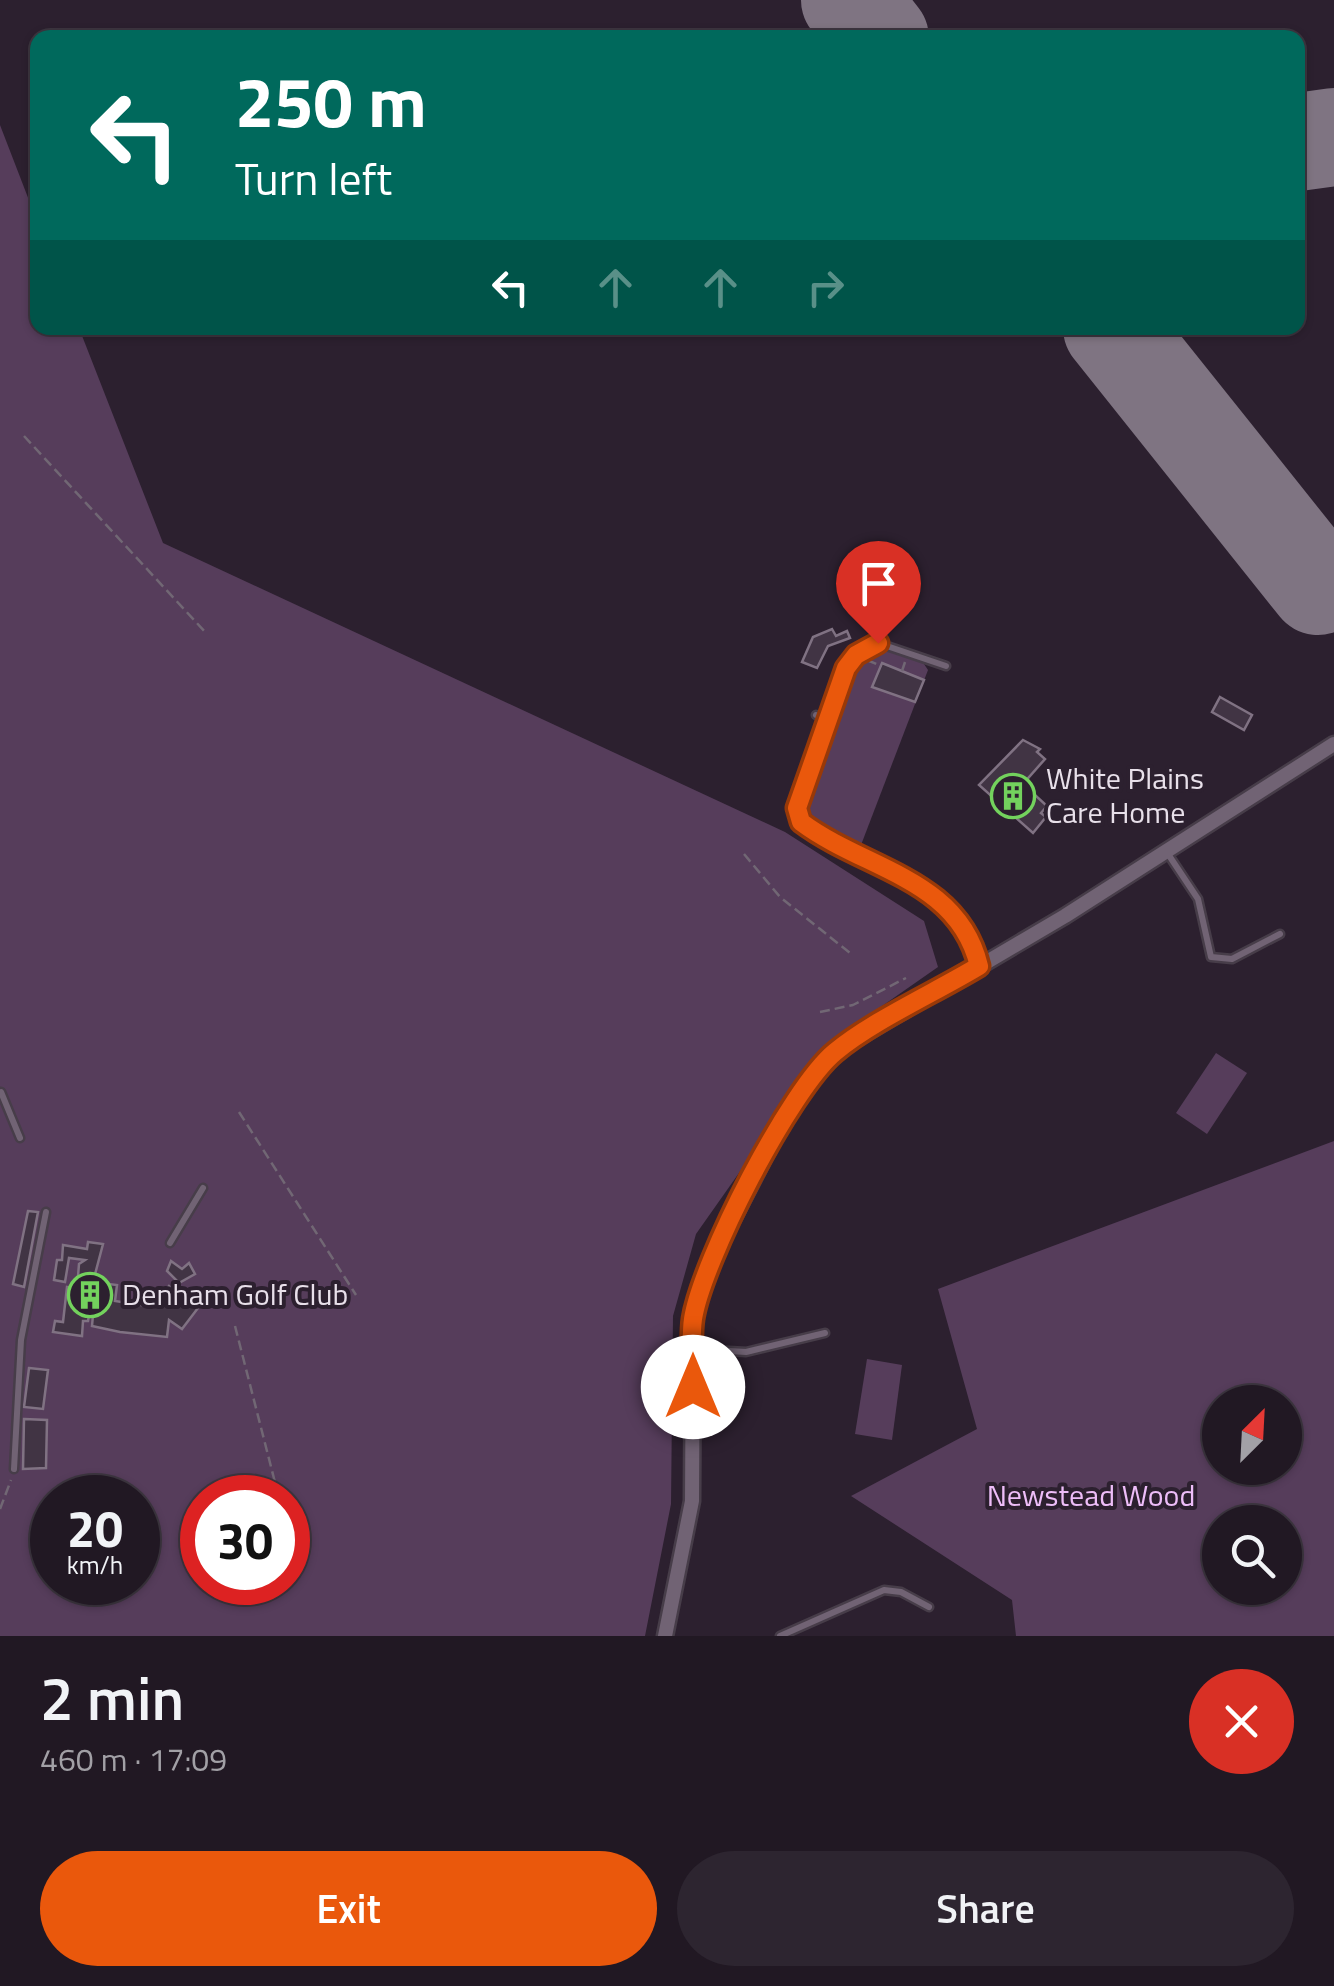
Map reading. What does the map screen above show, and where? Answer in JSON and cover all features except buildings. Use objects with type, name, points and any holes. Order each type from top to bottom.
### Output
[{"type":"street","points":[[665,1636],[692,1501],[694,1318],[718,1248],[787,1114],[834,1052],[1334,744]]},
{"type":"lane","points":[[946,666],[878,643],[856,655],[846,668],[797,808],[801,822],[950,909],[972,936],[979,966]]},
{"type":"lane","points":[[816,715],[828,720]]},
{"type":"lane","points":[[1165,850],[1198,899],[1212,957],[1232,959],[1280,934]]},
{"type":"lane","points":[[1,1092],[20,1138]]},
{"type":"lane","points":[[170,1243],[203,1188]]},
{"type":"lane","points":[[14,1469],[21,1340],[46,1212]]},
{"type":"lane","points":[[693,1350],[746,1352],[825,1333]]},
{"type":"lane","points":[[780,1636],[884,1590],[901,1592],[929,1607]]},
{"type":"path","points":[[24,436],[207,634]]},
{"type":"path","points":[[744,854],[780,897],[850,954]]},
{"type":"path","points":[[820,1012],[853,1006],[906,978]]},
{"type":"path","points":[[238,1112],[356,1295]]},
{"type":"path","points":[[235,1326],[272,1475]]},
{"type":"path","points":[[0,1509],[14,1469]]},
{"type":"green space","name":"Denham Golf Club","points":[[0,125],[30,203],[30,335],[82,335],[163,543],[785,832],[924,921],[938,967],[832,1041],[696,1234],[673,1316],[671,1504],[645,1636],[0,1636]]},
{"type":"green space","points":[[876,648],[920,658],[928,670],[861,845],[820,825],[803,804],[851,667]]},
{"type":"green space","points":[[1216,1053],[1247,1073],[1207,1134],[1176,1113]]},
{"type":"green space","name":"Newstead Wood","points":[[1334,1141],[1334,1636],[1016,1636],[1012,1600],[851,1496],[977,1429],[938,1289]]},
{"type":"green space","points":[[867,1359],[902,1365],[892,1440],[855,1434]]},
{"type":"runway","points":[[850,0],[874,30]]},
{"type":"runway","points":[[1305,141],[1334,137]]},
{"type":"runway","points":[[1118,335],[1318,586]]},
{"type":"place","name":"White Plains Care Home","points":[[1013,796]]},
{"type":"place","name":"Denham Golf Club","points":[[90,1295]]},
{"type":"route","points":[[693,1387],[694,1318],[718,1248],[787,1114],[834,1052],[979,966],[972,936],[950,909],[894,872],[820,836],[801,822],[797,808],[846,668],[856,655],[878,643]]}]
